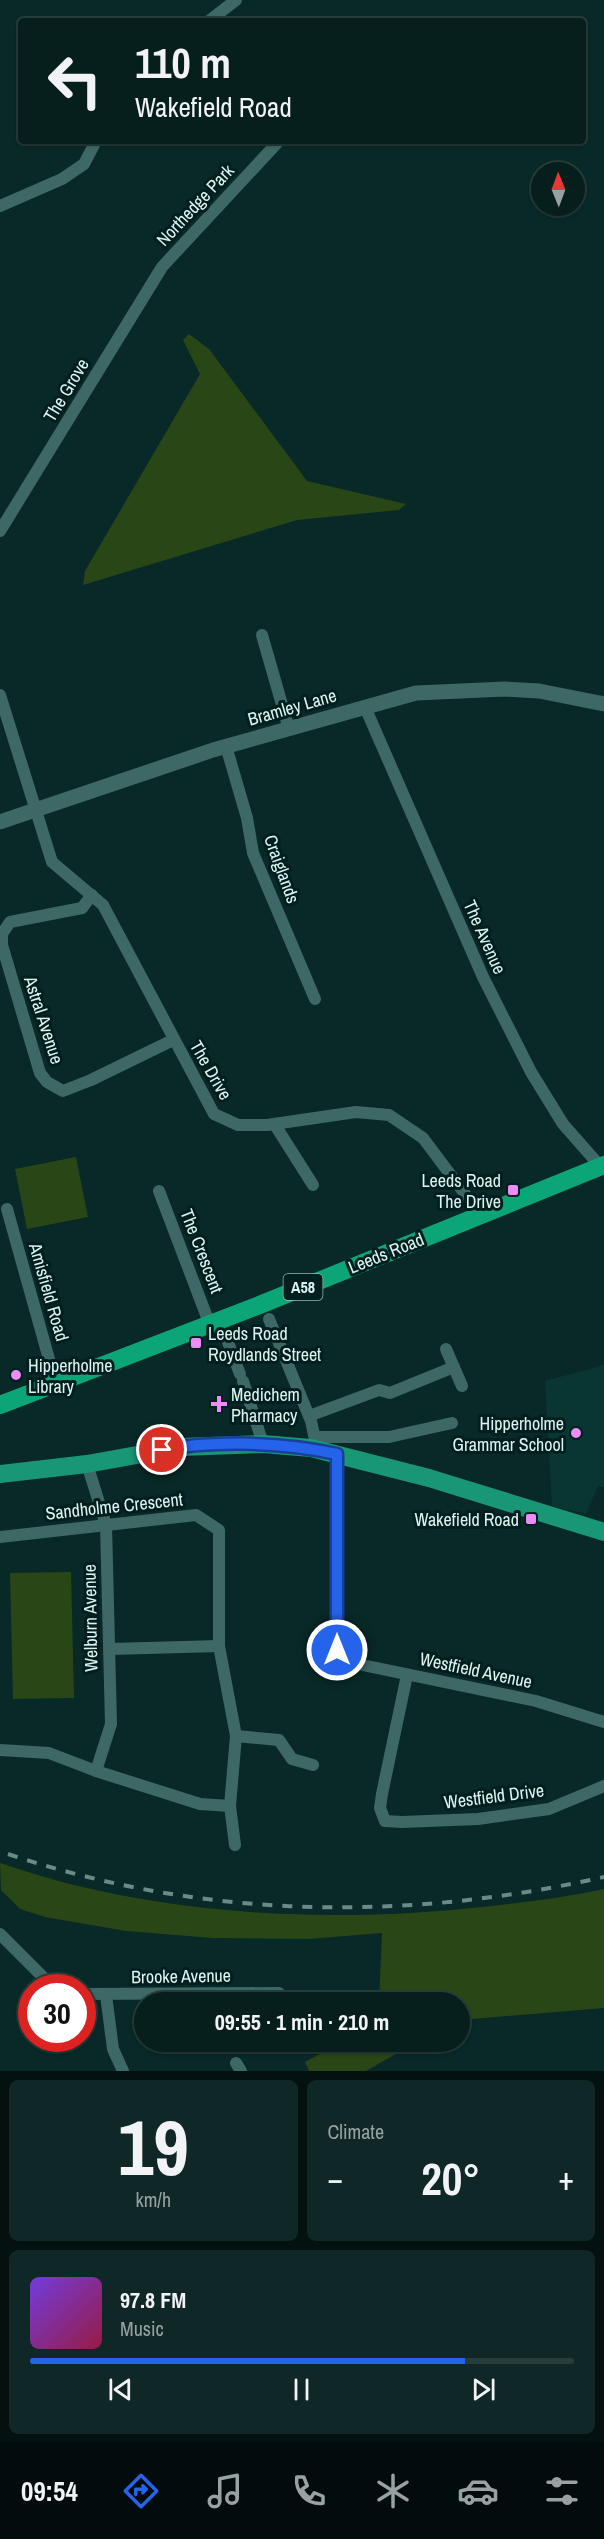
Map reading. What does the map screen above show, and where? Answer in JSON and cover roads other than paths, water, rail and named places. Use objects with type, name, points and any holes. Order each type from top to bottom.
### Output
[{"type":"highway","name":"Leeds Road","points":[[0,1405],[215,1323],[602,1166]]},
{"type":"main road","points":[[0,1474],[87,1464],[181,1447],[316,1443],[337,1454],[472,1490],[604,1532]]},
{"type":"street","points":[[212,18],[231,1]]},
{"type":"street","points":[[0,206],[62,179],[84,164],[94,144]]},
{"type":"street","name":"Northedge Park","points":[[162,267],[276,144]]},
{"type":"street","name":"The Grove","points":[[0,531],[162,267]]},
{"type":"street","points":[[262,635],[289,729]]},
{"type":"street","name":"Bramley Lane","points":[[0,822],[226,746],[416,693],[493,689],[539,691],[604,704]]},
{"type":"street","points":[[0,695],[38,809]]},
{"type":"street","name":"The Avenue","points":[[365,707],[483,977],[531,1072],[562,1124],[602,1166]]},
{"type":"street","name":"Craiglands","points":[[226,746],[247,818],[253,853],[315,999]]},
{"type":"street","name":"The Drive","points":[[38,809],[52,862],[104,906],[214,1114],[238,1125],[275,1125],[356,1112],[389,1115],[423,1137],[480,1214]]},
{"type":"street","name":"Astral Avenue","points":[[92,895],[82,908],[10,922],[2,934],[2,945],[40,1073],[47,1082],[63,1091],[173,1040]]},
{"type":"street","points":[[275,1125],[313,1185]]},
{"type":"street","name":"The Crescent","points":[[159,1191],[215,1323],[241,1377],[263,1444]]},
{"type":"street","name":"Amisfield Road","points":[[7,1209],[56,1384]]},
{"type":"street","points":[[269,1319],[309,1416],[316,1443],[389,1437],[452,1423]]},
{"type":"street","points":[[446,1349],[462,1386]]},
{"type":"street","points":[[309,1416],[379,1390],[390,1393],[454,1367]]},
{"type":"street","name":"Westfield Avenue","points":[[337,1454],[337,1650],[339,1658],[407,1675],[536,1701],[604,1722]]},
{"type":"street","name":"Welburn Avenue","points":[[87,1464],[106,1526],[110,1649],[111,1724],[96,1771]]},
{"type":"street","name":"Sandholme Crescent","points":[[0,1537],[196,1515],[219,1530],[219,1646],[236,1736],[230,1806],[235,1845]]},
{"type":"street","points":[[110,1649],[219,1646]]},
{"type":"street","name":"Westfield Drive","points":[[407,1675],[382,1794],[380,1808],[385,1821],[478,1819],[549,1809],[604,1786]]},
{"type":"street","points":[[236,1736],[279,1740],[292,1759],[313,1765]]},
{"type":"street","points":[[0,1750],[48,1753],[200,1804],[230,1806]]},
{"type":"street","points":[[0,1934],[40,1974]]},
{"type":"street","name":"Brooke Avenue","points":[[96,1995],[134,1995]]},
{"type":"street","points":[[106,1995],[113,2049],[123,2071]]},
{"type":"railway","points":[[8,1854],[82,1875],[156,1891],[230,1902],[304,1907],[379,1907],[454,1902],[529,1892],[604,1877]]},
{"type":"place","name":"Leeds Road The Drive","points":[[513,1190]]},
{"type":"place","name":"Leeds Road Roydlands Street","points":[[196,1343]]},
{"type":"place","name":"Hipperholme Library","points":[[16,1375]]},
{"type":"place","name":"Medichem Pharmacy","points":[[219,1404]]},
{"type":"place","name":"Hipperholme Grammar School","points":[[576,1433]]},
{"type":"place","name":"Wakefield Road","points":[[531,1519]]}]
